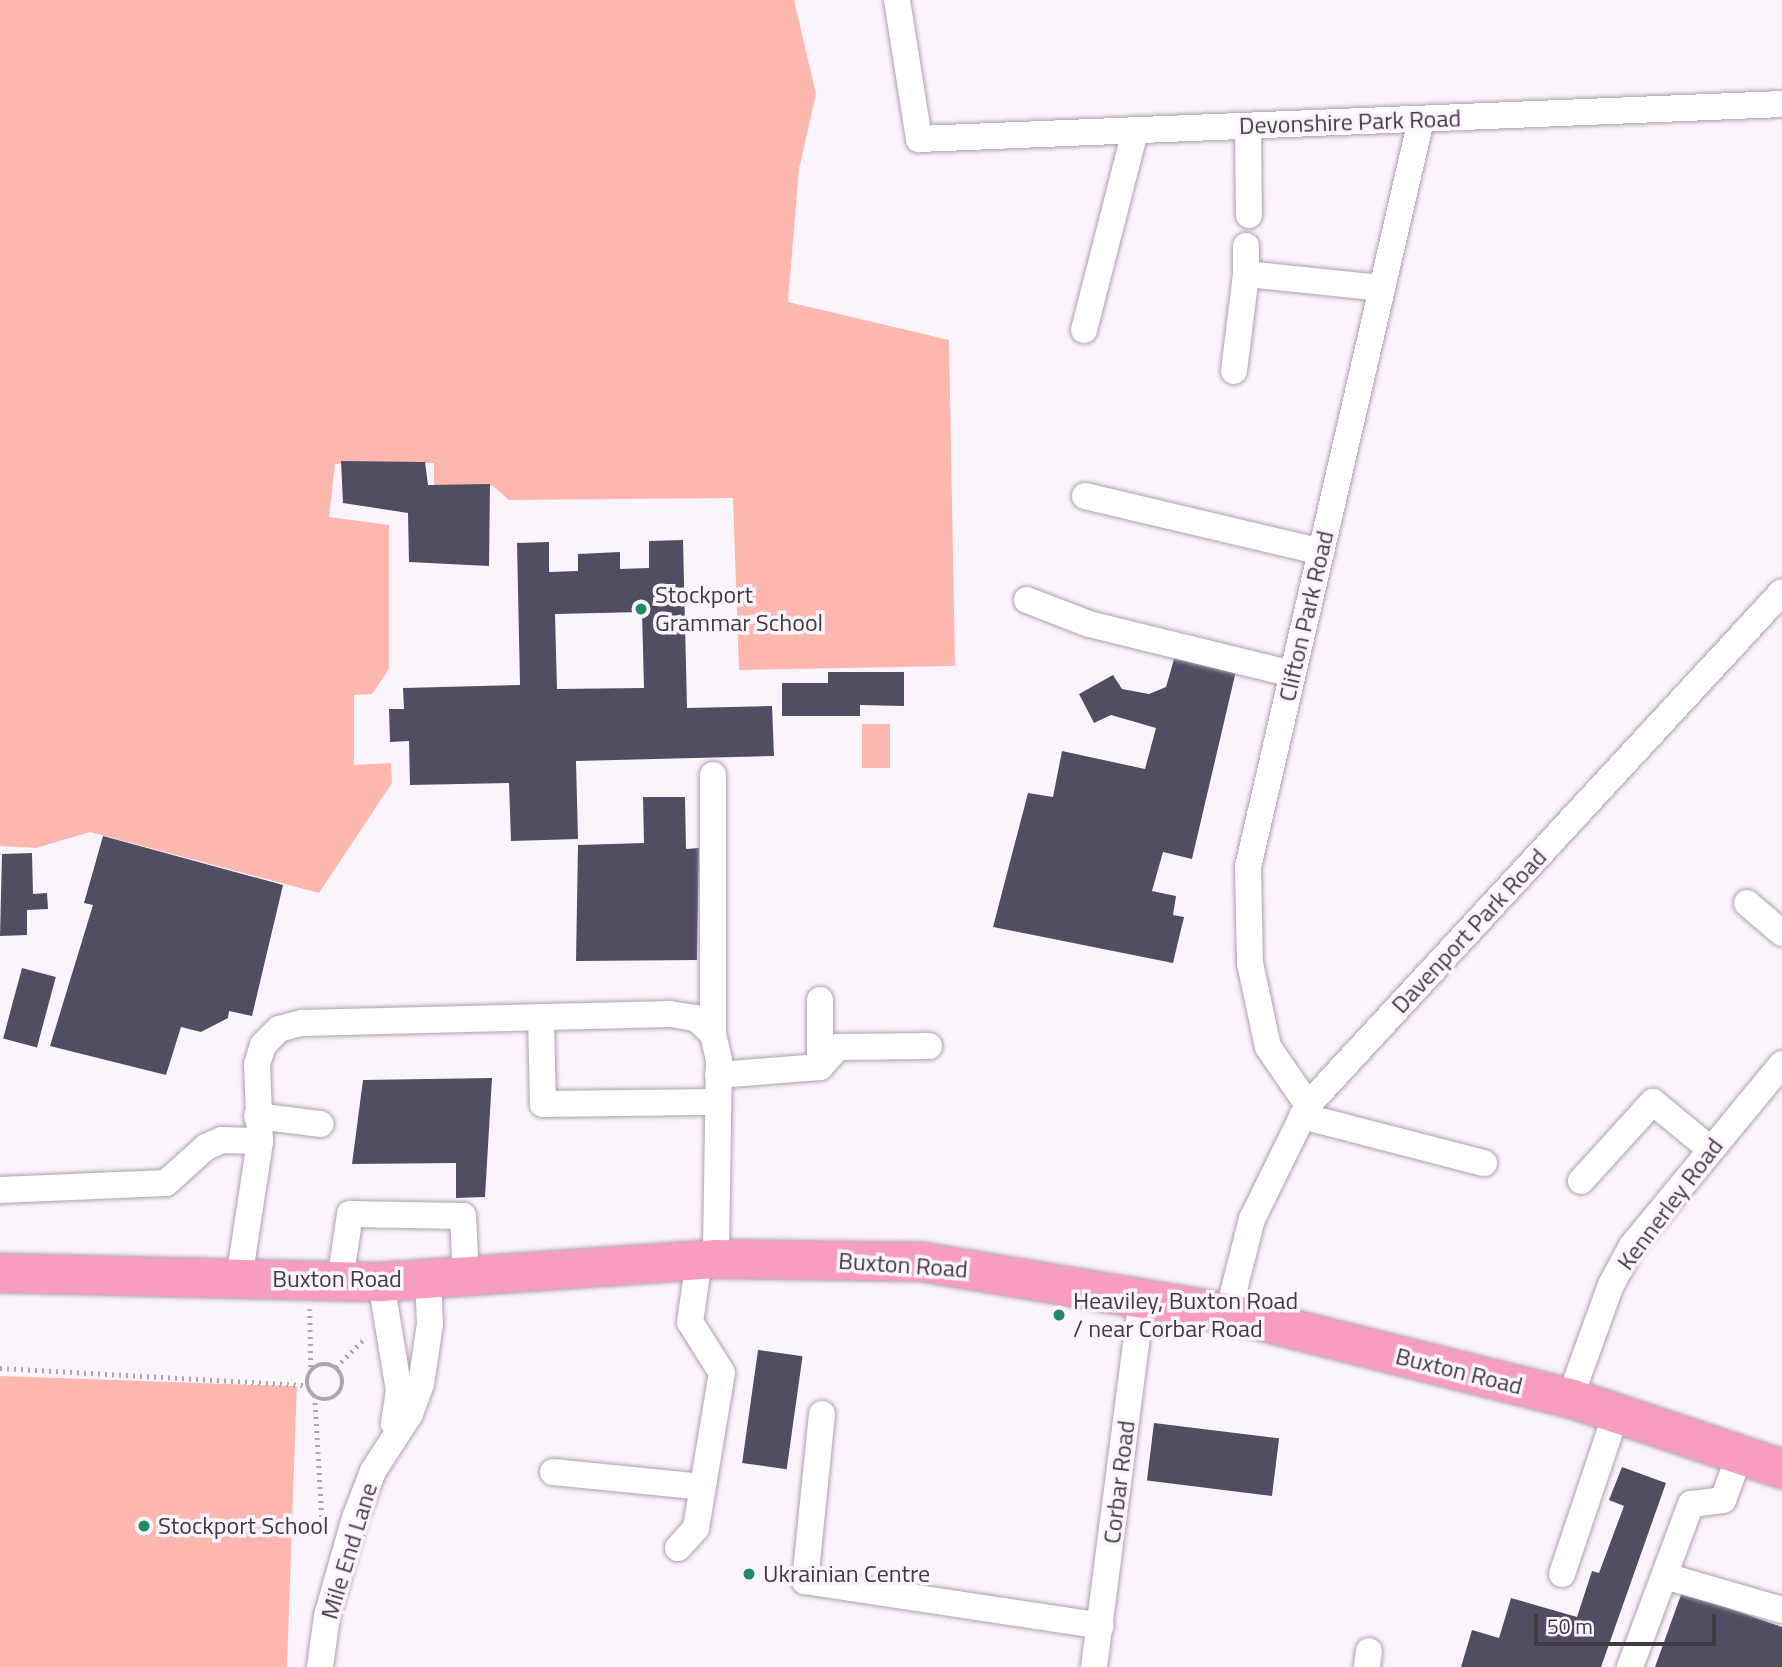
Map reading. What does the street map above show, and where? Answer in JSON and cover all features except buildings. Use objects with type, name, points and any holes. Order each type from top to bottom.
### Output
[{"type":"highway","name":"Buxton Road","points":[[0,1273],[381,1282],[708,1259],[922,1262],[1228,1312],[1570,1398],[1782,1469]]},
{"type":"street","name":"Devonshire Park Road","points":[[897,0],[919,139],[1782,104]]},
{"type":"street","name":"Clifton Park Road","points":[[1305,1110],[1268,1047],[1250,963],[1248,867],[1420,120]]},
{"type":"street","points":[[1248,126],[1249,215]]},
{"type":"street","points":[[1084,330],[1135,131]]},
{"type":"street","points":[[1234,371],[1246,274],[1246,246]]},
{"type":"street","points":[[1246,274],[1382,288]]},
{"type":"street","points":[[1085,496],[1321,551]]},
{"type":"street","name":"Davenport Park Road","points":[[1228,1312],[1252,1219],[1305,1110],[1782,592]]},
{"type":"street","points":[[1027,600],[1089,624],[1292,674]]},
{"type":"street","points":[[678,1548],[696,1528],[722,1373],[690,1322],[708,1259],[717,1102],[718,1076],[713,1034],[713,775]]},
{"type":"street","points":[[1747,903],[1782,933]]},
{"type":"street","points":[[820,1000],[820,1068]]},
{"type":"street","points":[[239,1279],[259,1129],[257,1064],[263,1045],[279,1029],[302,1023],[670,1014],[696,1018],[713,1034]]},
{"type":"street","points":[[541,1017],[543,1104],[717,1102]]},
{"type":"street","points":[[718,1076],[820,1068],[838,1047],[929,1046]]},
{"type":"street","name":"Kennerley Road","points":[[1570,1398],[1621,1265],[1782,1064]]},
{"type":"street","points":[[1581,1181],[1653,1102],[1711,1150]]},
{"type":"street","points":[[1305,1110],[1484,1163]]},
{"type":"street","points":[[0,1190],[166,1183],[206,1147],[222,1140],[259,1129],[320,1124]]},
{"type":"street","points":[[325,1280],[350,1214],[463,1216],[466,1277]]},
{"type":"street","name":"Mile End Lane","points":[[320,1667],[327,1616],[355,1518],[391,1439],[410,1413],[421,1384],[430,1324],[428,1278]]},
{"type":"street","name":"Mile End Lane","points":[[381,1282],[399,1391],[391,1439]]},
{"type":"street","name":"Corbar Road","points":[[1094,1667],[1142,1296]]},
{"type":"street","points":[[821,1414],[805,1581],[1101,1626]]},
{"type":"street","points":[[1562,1574],[1616,1414]]},
{"type":"street","points":[[1630,1667],[1691,1504],[1723,1500],[1740,1454]]},
{"type":"street","points":[[553,1472],[702,1487]]},
{"type":"street","points":[[1665,1576],[1782,1610]]},
{"type":"path","points":[[324,1547],[316,1396],[308,1385],[325,1280]]},
{"type":"path","points":[[336,1367],[367,1337],[374,1348]]},
{"type":"path","points":[[311,1371],[322,1364],[336,1367],[343,1380],[341,1391],[330,1399],[316,1396]]},
{"type":"path","points":[[0,1368],[308,1385]]},
{"type":"shaded area","points":[[0,0],[794,0],[816,94],[799,169],[788,302],[949,340],[955,666],[739,670],[733,498],[509,500],[493,486],[434,488],[434,463],[335,464],[329,517],[389,525],[389,669],[372,694],[354,695],[354,765],[391,763],[392,783],[319,893],[90,832],[36,848],[0,846]]},
{"type":"shaded area","points":[[862,724],[890,724],[890,768],[862,768]]},
{"type":"shaded area","name":"Stockport School","points":[[0,1376],[297,1386],[287,1667],[0,1667]]},
{"type":"place","name":"Stockport Grammar School","points":[[641,609]]},
{"type":"place","name":"Heaviley, Buxton Road / near Corbar Road","points":[[1059,1315]]},
{"type":"place","name":"Stockport School","points":[[144,1526]]},
{"type":"place","name":"Ukrainian Centre","points":[[749,1574]]}]
